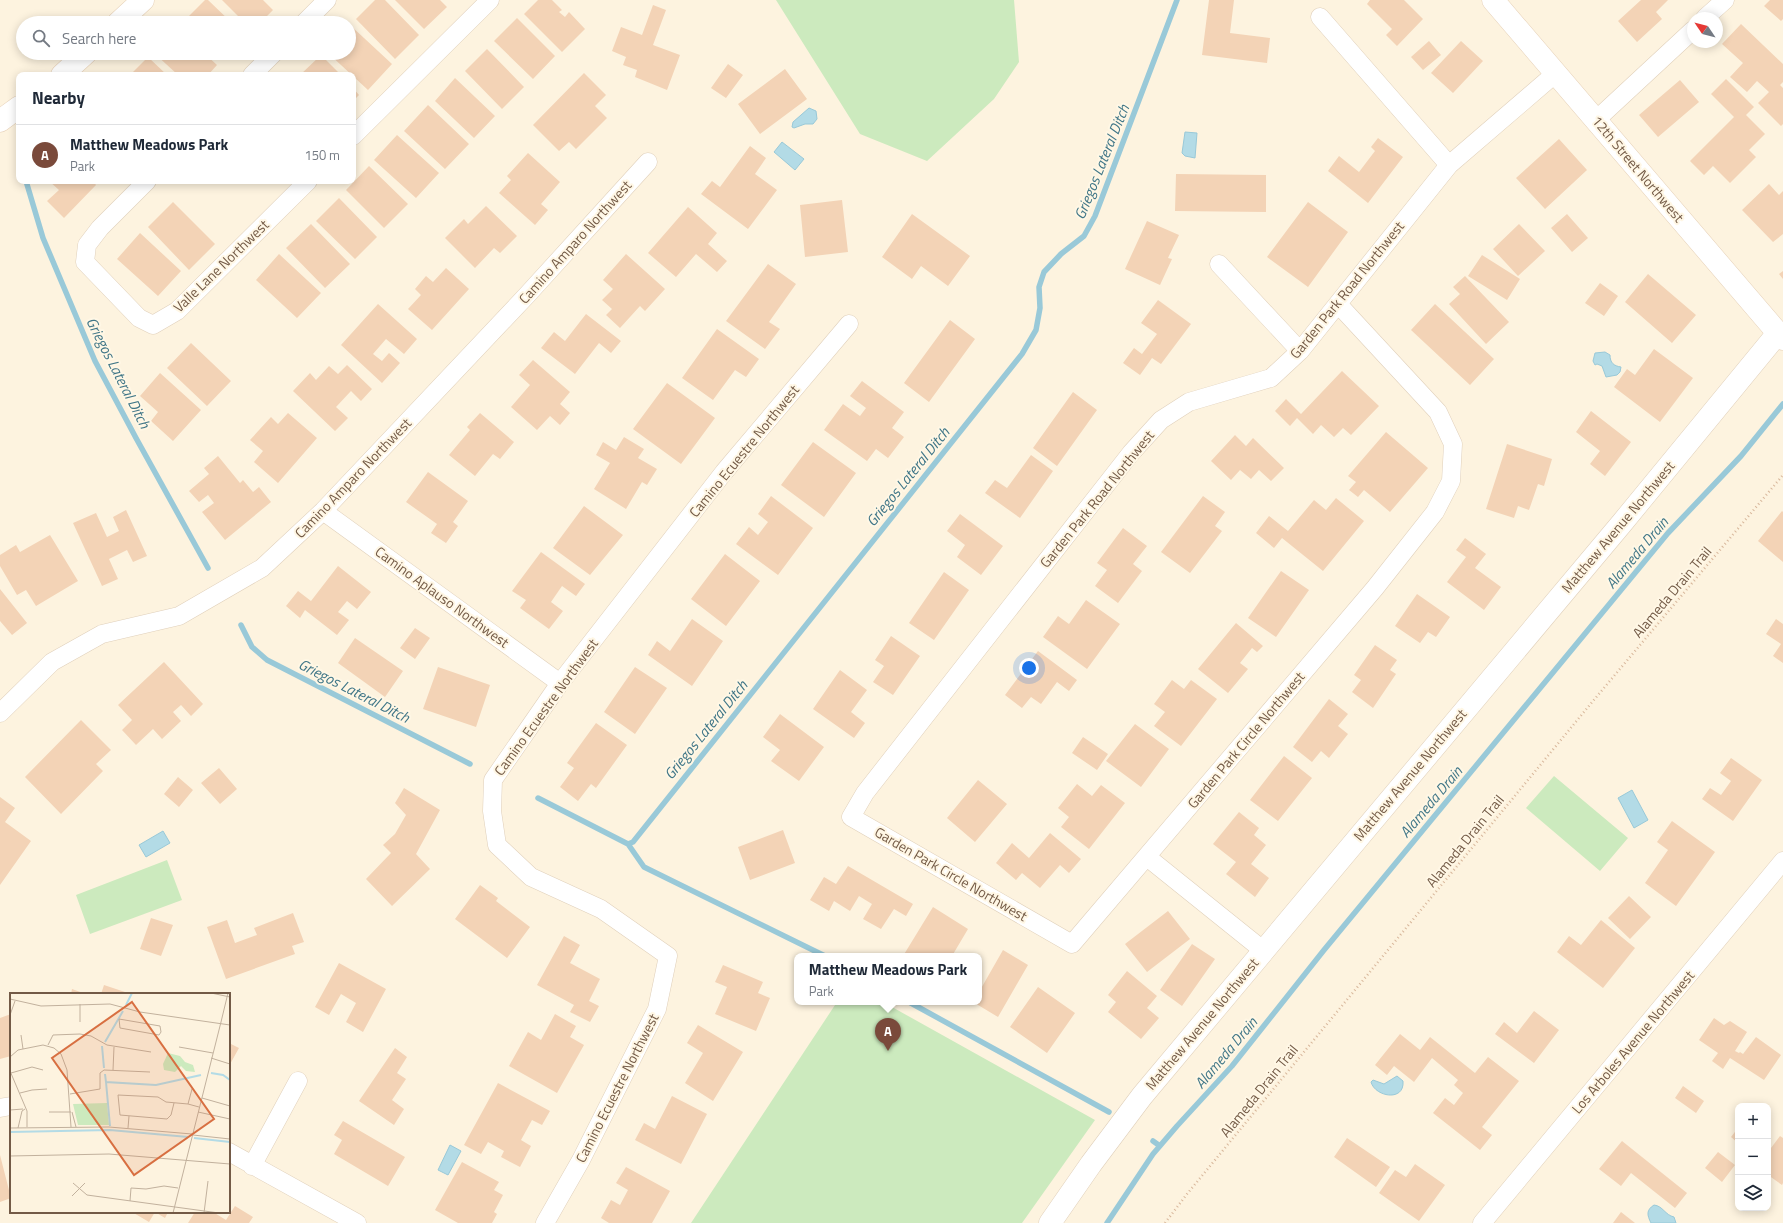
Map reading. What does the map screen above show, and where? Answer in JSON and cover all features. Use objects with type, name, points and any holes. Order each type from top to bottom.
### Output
[{"type":"street","points":[[126,16],[143,0]]},
{"type":"street","points":[[311,16],[327,0]]},
{"type":"street","points":[[356,133],[490,0]]},
{"type":"street","name":"12th Street Northwest","points":[[1493,0],[1780,336]]},
{"type":"street","points":[[1712,12],[1725,0]]},
{"type":"street","points":[[1320,17],[1450,165]]},
{"type":"street","points":[[1596,120],[1687,36]]},
{"type":"street","points":[[65,72],[78,60]]},
{"type":"street","points":[[255,72],[267,60]]},
{"type":"street","name":"Garden Park Road Northwest","points":[[866,793],[1131,453],[1162,420],[1189,402],[1271,378],[1300,351],[1450,165],[1556,73]]},
{"type":"street","points":[[0,121],[16,110]]},
{"type":"street","name":"Camino Amparo Northwest","points":[[0,713],[52,662],[102,634],[179,616],[262,568],[323,511],[527,295],[648,162]]},
{"type":"street","name":"Valle Lane Northwest","points":[[144,184],[100,228],[87,244],[84,262],[139,318],[153,325],[177,311],[305,184]]},
{"type":"street","points":[[1219,264],[1300,351]]},
{"type":"street","name":"Garden Park Circle Northwest","points":[[866,793],[851,817],[1072,944],[1379,582],[1435,512],[1451,481],[1453,444],[1438,412],[1338,304]]},
{"type":"street","name":"Camino Ecuestre Northwest","points":[[545,1223],[581,1160],[657,1009],[668,956],[601,909],[531,877],[497,845],[492,811],[493,780],[560,684],[724,472],[849,324]]},
{"type":"street","name":"Matthew Avenue Northwest","points":[[1050,1223],[1095,1158],[1138,1102],[1780,336]]},
{"type":"street","name":"Camino Aplauso Northwest","points":[[323,511],[560,684]]},
{"type":"street","points":[[1147,857],[1264,951]]},
{"type":"street","name":"Los Arboles Avenue Northwest","points":[[1482,1223],[1783,861]]},
{"type":"street","points":[[252,1166],[298,1081]]},
{"type":"street","points":[[0,1108],[10,1106]]},
{"type":"street","points":[[230,1153],[357,1223]]},
{"type":"path","name":"Alameda Drain Trail","points":[[1165,1223],[1187,1194],[1593,702],[1783,475]]},
{"type":"green space","points":[[776,0],[1014,0],[1019,62],[994,99],[927,161],[860,134]]},
{"type":"green space","points":[[1554,776],[1628,838],[1600,871],[1526,808]]},
{"type":"green space","points":[[167,860],[182,900],[90,934],[76,895]]},
{"type":"green space","points":[[835,1005],[888,1005],[1095,1120],[1022,1223],[691,1223]]},
{"type":"water","points":[[809,108],[816,111],[817,119],[813,124],[805,124],[794,128],[792,127],[793,122]]},
{"type":"water","points":[[1185,132],[1197,133],[1195,158],[1185,156],[1182,153]]},
{"type":"water","points":[[782,142],[804,159],[795,170],[774,152]]},
{"type":"water","points":[[1605,352],[1610,355],[1613,364],[1621,367],[1620,372],[1617,375],[1606,377],[1602,366],[1597,364],[1595,365],[1593,361],[1595,353]]},
{"type":"water","points":[[1632,790],[1648,820],[1634,828],[1618,798]]},
{"type":"water","points":[[163,831],[170,843],[146,857],[139,845]]},
{"type":"water","points":[[1397,1076],[1403,1081],[1402,1088],[1395,1094],[1383,1094],[1374,1087],[1371,1082],[1373,1080],[1384,1084]]},
{"type":"water","points":[[450,1145],[461,1151],[448,1175],[438,1170]]},
{"type":"water","points":[[1654,1205],[1660,1207],[1674,1217],[1676,1223],[1651,1223],[1648,1211]]},
{"type":"building","points":[[205,0],[208,0],[225,16],[189,16]]},
{"type":"building","points":[[222,0],[263,0],[273,10],[267,16],[238,16]]},
{"type":"building","points":[[375,0],[385,0],[419,35],[395,59],[356,19]]},
{"type":"building","points":[[395,0],[440,0],[447,7],[424,29]]},
{"type":"building","points":[[538,0],[552,0],[562,10],[559,12],[565,17],[569,12],[585,29],[562,52],[524,14]]},
{"type":"building","points":[[1209,0],[1234,0],[1230,33],[1270,38],[1267,63],[1202,55]]},
{"type":"building","points":[[1370,0],[1404,0],[1423,19],[1397,46],[1386,35],[1392,29],[1367,4]]},
{"type":"building","points":[[1641,0],[1668,0],[1656,12],[1662,19],[1637,42],[1618,21]]},
{"type":"building","points":[[1770,0],[1783,0],[1783,19],[1781,21],[1764,6]]},
{"type":"building","points":[[653,5],[666,10],[653,45],[680,55],[667,90],[635,77],[637,70],[623,65],[626,57],[612,51],[621,27],[642,35]]},
{"type":"building","points":[[517,18],[555,56],[533,79],[494,41]]},
{"type":"building","points":[[1741,24],[1783,64],[1783,82],[1780,85],[1783,88],[1783,124],[1781,126],[1758,103],[1769,92],[1757,81],[1747,92],[1730,77],[1743,63],[1723,45],[1723,43]]},
{"type":"building","points":[[356,31],[392,64],[368,90],[356,79],[356,72],[349,72],[336,60],[356,60]]},
{"type":"building","points":[[1429,41],[1441,55],[1423,70],[1411,57]]},
{"type":"building","points":[[1461,41],[1483,61],[1453,93],[1431,73]]},
{"type":"building","points":[[487,49],[524,87],[502,109],[465,71]]},
{"type":"building","points":[[145,60],[151,60],[164,72],[133,72]]},
{"type":"building","points":[[162,60],[212,60],[217,65],[211,72],[175,72]]},
{"type":"building","points":[[316,60],[326,60],[338,72],[303,72]]},
{"type":"building","points":[[728,64],[743,75],[726,98],[711,88]]},
{"type":"building","points":[[785,69],[807,99],[760,134],[738,104]]},
{"type":"building","points":[[584,73],[606,95],[595,106],[607,118],[576,149],[569,142],[559,151],[533,125]]},
{"type":"building","points":[[455,78],[495,116],[474,138],[435,101]]},
{"type":"building","points":[[1726,79],[1754,107],[1746,115],[1765,134],[1749,150],[1756,157],[1730,183],[1713,166],[1704,175],[1690,161],[1734,117],[1711,94]]},
{"type":"building","points":[[1680,80],[1699,102],[1658,137],[1639,115]]},
{"type":"building","points":[[428,105],[469,144],[445,169],[404,131]]},
{"type":"building","points":[[397,135],[439,173],[416,198],[374,160]]},
{"type":"building","points":[[1378,138],[1403,157],[1368,203],[1328,171],[1339,156],[1359,172],[1375,151],[1371,147]]},
{"type":"building","points":[[1559,139],[1587,170],[1545,209],[1516,178]]},
{"type":"building","points":[[750,146],[766,158],[755,174],[777,190],[748,229],[701,194],[712,181],[720,187]]},
{"type":"building","points":[[528,153],[560,182],[541,204],[548,210],[535,225],[499,193],[511,180],[507,176]]},
{"type":"building","points":[[369,166],[408,204],[384,228],[346,190],[352,184],[356,184],[356,180]]},
{"type":"building","points":[[1176,174],[1266,175],[1266,212],[1175,211]]},
{"type":"building","points":[[52,184],[96,185],[64,218],[47,201],[59,190]]},
{"type":"building","points":[[1769,184],[1779,195],[1783,191],[1783,234],[1773,242],[1742,210]]},
{"type":"building","points":[[339,198],[377,237],[355,259],[316,221]]},
{"type":"building","points":[[842,200],[848,252],[805,257],[800,205]]},
{"type":"building","points":[[173,202],[215,244],[189,270],[148,227]]},
{"type":"building","points":[[1308,202],[1348,232],[1308,287],[1267,257]]},
{"type":"building","points":[[486,206],[517,236],[500,253],[494,248],[475,268],[445,238],[464,219],[468,224]]},
{"type":"building","points":[[688,207],[717,233],[708,244],[727,261],[717,272],[696,254],[676,277],[648,253]]},
{"type":"building","points":[[912,214],[970,256],[948,286],[921,266],[912,279],[882,257]]},
{"type":"building","points":[[1567,214],[1588,238],[1572,252],[1551,228]]},
{"type":"building","points":[[1147,221],[1179,235],[1168,258],[1172,259],[1160,285],[1125,269]]},
{"type":"building","points":[[311,224],[350,264],[325,288],[286,248]]},
{"type":"building","points":[[1519,224],[1545,251],[1518,276],[1493,249]]},
{"type":"building","points":[[140,233],[181,271],[158,296],[117,259]]},
{"type":"building","points":[[279,254],[321,293],[297,318],[256,280]]},
{"type":"building","points":[[626,254],[665,289],[645,311],[640,306],[620,328],[606,315],[612,309],[602,300],[613,289],[603,280]]},
{"type":"building","points":[[1482,255],[1520,279],[1507,300],[1468,276]]},
{"type":"building","points":[[768,264],[796,284],[769,322],[780,329],[765,349],[726,321]]},
{"type":"building","points":[[446,268],[469,289],[432,330],[408,309],[421,295],[415,289],[426,276],[433,282]]},
{"type":"building","points":[[1783,271],[1783,279],[1779,274]]},
{"type":"building","points":[[1648,274],[1696,315],[1672,343],[1625,302]]},
{"type":"building","points":[[1465,276],[1509,322],[1486,344],[1449,304],[1460,294],[1453,287]]},
{"type":"building","points":[[1600,283],[1618,296],[1604,316],[1585,303]]},
{"type":"building","points":[[1158,300],[1191,324],[1161,364],[1152,358],[1140,375],[1123,363],[1134,348],[1142,354],[1157,334],[1141,323]]},
{"type":"building","points":[[378,304],[417,339],[404,354],[386,339],[373,354],[382,361],[389,353],[400,363],[382,383],[341,345]]},
{"type":"building","points":[[1435,304],[1494,359],[1470,385],[1411,330]]},
{"type":"building","points":[[586,314],[621,341],[611,353],[599,343],[575,374],[541,348],[554,332],[565,341]]},
{"type":"building","points":[[950,320],[975,339],[929,402],[904,383]]},
{"type":"building","points":[[717,329],[759,359],[746,377],[735,370],[713,400],[682,378]]},
{"type":"building","points":[[191,343],[231,381],[207,406],[167,368]]},
{"type":"building","points":[[1654,349],[1693,378],[1660,422],[1614,387],[1627,369],[1635,375]]},
{"type":"building","points":[[533,360],[570,392],[560,404],[570,413],[560,425],[550,416],[537,430],[511,407],[530,385],[519,375]]},
{"type":"building","points":[[347,365],[372,389],[361,401],[351,391],[336,407],[348,418],[335,431],[293,391],[310,373],[316,380],[329,366],[338,374]]},
{"type":"building","points":[[1342,371],[1379,406],[1351,435],[1343,428],[1334,437],[1321,425],[1313,434],[1297,418],[1290,426],[1275,411],[1286,399],[1301,414]]},
{"type":"building","points":[[160,373],[201,410],[173,441],[151,421],[158,412],[140,396]]},
{"type":"building","points":[[862,381],[904,412],[892,428],[904,437],[888,458],[876,449],[867,461],[824,430],[843,404],[860,416],[866,408],[850,396]]},
{"type":"building","points":[[667,383],[715,418],[681,464],[633,429]]},
{"type":"building","points":[[1073,392],[1097,410],[1057,466],[1033,448]]},
{"type":"building","points":[[1591,411],[1631,442],[1605,476],[1590,464],[1600,451],[1576,432]]},
{"type":"building","points":[[288,413],[317,438],[278,483],[254,462],[263,451],[250,440],[271,417],[278,424]]},
{"type":"building","points":[[480,413],[514,442],[500,459],[493,454],[475,476],[449,455],[470,430],[467,427]]},
{"type":"building","points":[[1386,432],[1428,468],[1390,512],[1364,490],[1358,497],[1349,490],[1356,482],[1348,476]]},
{"type":"building","points":[[1235,435],[1246,446],[1253,438],[1284,468],[1271,481],[1259,470],[1251,479],[1240,470],[1231,480],[1211,461]]},
{"type":"building","points":[[624,437],[644,449],[638,458],[657,469],[647,485],[642,482],[626,509],[594,489],[610,463],[596,455],[603,442],[616,450]]},
{"type":"building","points":[[813,442],[856,473],[824,517],[781,485]]},
{"type":"building","points":[[1507,444],[1552,459],[1544,486],[1538,484],[1529,510],[1518,506],[1514,518],[1486,509]]},
{"type":"building","points":[[1031,455],[1053,471],[1020,518],[985,493],[995,480],[1007,488]]},
{"type":"building","points":[[218,456],[240,483],[243,480],[253,492],[259,487],[271,502],[225,540],[202,512],[214,503],[208,495],[199,502],[189,491],[209,474],[204,468]]},
{"type":"building","points":[[428,472],[468,501],[453,522],[458,526],[446,543],[431,533],[437,524],[406,502]]},
{"type":"building","points":[[771,496],[813,528],[778,575],[736,544],[749,527],[758,535],[768,522],[758,514]]},
{"type":"building","points":[[1203,496],[1225,512],[1215,526],[1222,531],[1190,573],[1161,552]]},
{"type":"building","points":[[1336,498],[1364,521],[1323,571],[1282,538],[1274,548],[1256,533],[1269,516],[1288,531],[1314,500],[1326,510]]},
{"type":"building","points":[[584,506],[623,535],[590,575],[553,548]]},
{"type":"building","points":[[126,510],[147,556],[133,562],[127,550],[109,559],[118,579],[102,586],[73,523],[96,513],[107,537],[119,531],[113,517]]},
{"type":"building","points":[[1782,511],[1783,512],[1783,562],[1758,541]]},
{"type":"building","points":[[960,514],[1003,546],[981,575],[957,557],[965,545],[947,531]]},
{"type":"building","points":[[1123,528],[1147,546],[1133,564],[1142,571],[1118,603],[1095,586],[1107,570],[1097,563]]},
{"type":"building","points":[[50,535],[78,581],[36,606],[26,590],[17,595],[0,566],[0,555],[16,545],[20,552]]},
{"type":"building","points":[[1465,538],[1486,554],[1475,568],[1501,587],[1484,610],[1447,582],[1466,557],[1456,550]]},
{"type":"building","points":[[541,552],[585,584],[576,596],[562,586],[551,602],[563,611],[549,629],[520,608],[526,600],[512,591]]},
{"type":"building","points":[[725,554],[760,581],[726,626],[691,599]]},
{"type":"building","points":[[338,566],[371,592],[357,609],[347,601],[338,612],[349,620],[337,635],[305,610],[300,618],[286,606],[298,591],[311,601]]},
{"type":"building","points":[[1281,571],[1309,590],[1276,637],[1248,618]]},
{"type":"building","points":[[944,572],[969,590],[934,640],[909,623]]},
{"type":"building","points":[[0,589],[27,623],[12,635],[0,621]]},
{"type":"building","points":[[1417,594],[1450,617],[1436,637],[1428,632],[1420,643],[1395,626]]},
{"type":"building","points":[[1086,600],[1120,624],[1087,669],[1043,637],[1058,616],[1069,624]]},
{"type":"building","points":[[692,619],[723,641],[692,686],[648,655],[657,641],[670,651]]},
{"type":"building","points":[[1776,619],[1783,624],[1783,663],[1773,656],[1781,644],[1766,634]]},
{"type":"building","points":[[1236,623],[1263,646],[1257,652],[1252,648],[1240,663],[1248,669],[1228,693],[1198,669]]},
{"type":"building","points":[[415,628],[430,638],[415,659],[400,648]]},
{"type":"building","points":[[891,636],[920,656],[893,695],[873,682],[884,666],[875,660]]},
{"type":"building","points":[[355,638],[403,671],[385,697],[338,663]]},
{"type":"building","points":[[1375,645],[1397,660],[1390,670],[1396,674],[1373,708],[1352,692],[1361,680],[1354,675]]},
{"type":"building","points":[[1038,651],[1077,680],[1069,691],[1057,682],[1041,704],[1031,697],[1022,708],[1005,695]]},
{"type":"building","points":[[164,662],[203,704],[191,716],[181,705],[173,712],[181,721],[162,739],[153,729],[136,745],[122,730],[132,720],[118,705]]},
{"type":"building","points":[[438,667],[490,685],[476,727],[423,709]]},
{"type":"building","points":[[635,667],[667,688],[635,734],[604,712]]},
{"type":"building","points":[[840,670],[867,690],[851,712],[865,723],[854,738],[813,709]]},
{"type":"building","points":[[1172,680],[1184,689],[1191,680],[1217,699],[1181,746],[1154,726],[1165,712],[1154,704]]},
{"type":"building","points":[[1329,699],[1348,714],[1338,726],[1348,734],[1329,758],[1321,751],[1312,762],[1293,747]]},
{"type":"building","points":[[780,714],[824,747],[799,781],[771,761],[780,750],[763,737]]},
{"type":"building","points":[[81,720],[111,750],[96,764],[103,771],[61,814],[25,777]]},
{"type":"building","points":[[596,723],[627,745],[596,788],[591,784],[578,801],[560,787],[574,768],[567,763]]},
{"type":"building","points":[[1135,724],[1169,749],[1141,787],[1106,761]]},
{"type":"building","points":[[1083,737],[1108,754],[1097,770],[1072,753]]},
{"type":"building","points":[[1284,756],[1312,778],[1278,821],[1250,800]]},
{"type":"building","points":[[1731,758],[1762,780],[1733,821],[1702,799],[1710,788],[1721,795],[1731,781],[1720,773]]},
{"type":"building","points":[[219,768],[237,789],[220,804],[201,783]]},
{"type":"building","points":[[178,777],[193,790],[179,807],[164,794]]},
{"type":"building","points":[[978,780],[1007,804],[975,842],[947,818]]},
{"type":"building","points":[[1077,784],[1092,796],[1101,785],[1125,803],[1089,849],[1061,827],[1069,817],[1058,808]]},
{"type":"building","points":[[404,788],[440,810],[416,854],[430,869],[392,906],[366,879],[391,853],[383,845],[395,834],[406,815],[395,803]]},
{"type":"building","points":[[0,797],[15,808],[5,822],[31,841],[0,885]]},
{"type":"building","points":[[1239,812],[1259,828],[1254,835],[1266,845],[1251,864],[1269,878],[1255,897],[1226,874],[1236,862],[1213,844]]},
{"type":"building","points":[[1672,821],[1715,852],[1676,906],[1645,883],[1668,850],[1657,842]]},
{"type":"building","points":[[783,830],[795,863],[750,880],[738,847]]},
{"type":"building","points":[[1050,833],[1081,859],[1069,873],[1060,865],[1040,888],[1022,873],[1016,880],[996,863],[1012,843],[1029,858]]},
{"type":"building","points":[[848,866],[913,904],[906,916],[894,909],[881,929],[863,919],[872,904],[859,896],[850,911],[834,901],[829,911],[810,900],[824,877],[836,884]]},
{"type":"building","points":[[480,885],[498,898],[496,901],[530,927],[507,958],[455,919]]},
{"type":"building","points":[[1629,896],[1651,917],[1630,939],[1608,918]]},
{"type":"building","points":[[933,907],[968,929],[954,953],[905,953]]},
{"type":"building","points":[[1168,911],[1190,939],[1147,972],[1125,944]]},
{"type":"building","points":[[293,913],[304,942],[292,946],[295,954],[226,979],[207,927],[227,920],[235,943],[257,935],[254,928]]},
{"type":"building","points":[[151,918],[173,925],[161,956],[140,949]]},
{"type":"building","points":[[1601,920],[1635,948],[1603,988],[1557,952],[1569,936],[1581,945]]},
{"type":"building","points":[[564,936],[580,945],[570,963],[600,979],[589,1001],[599,1006],[590,1022],[570,1012],[574,1005],[537,985]]},
{"type":"building","points":[[1192,944],[1215,959],[1182,1006],[1160,990]]},
{"type":"building","points":[[1003,950],[1028,965],[998,1017],[978,1005],[982,1005],[982,987]]},
{"type":"building","points":[[339,963],[386,989],[363,1032],[346,1022],[356,1003],[341,994],[329,1015],[315,1007]]},
{"type":"building","points":[[723,965],[763,982],[758,993],[770,998],[756,1031],[715,1014],[727,987],[715,982]]},
{"type":"building","points":[[1127,971],[1157,996],[1147,1008],[1159,1018],[1141,1039],[1108,1012],[1116,1002],[1108,995]]},
{"type":"building","points":[[104,985],[128,993],[101,993]]},
{"type":"building","points":[[1038,987],[1075,1013],[1047,1053],[1010,1027]]},
{"type":"building","points":[[72,989],[83,993],[71,993]]},
{"type":"building","points":[[1534,1011],[1559,1030],[1534,1063],[1495,1034],[1504,1022],[1517,1033]]},
{"type":"building","points":[[10,1014],[10,1056],[0,1059],[0,1018]]},
{"type":"building","points":[[555,1014],[576,1026],[570,1037],[584,1045],[557,1093],[509,1066],[528,1032],[541,1040]]},
{"type":"building","points":[[1714,1018],[1724,1025],[1730,1021],[1747,1032],[1735,1051],[1743,1054],[1756,1037],[1781,1055],[1764,1080],[1730,1058],[1723,1069],[1712,1061],[1718,1053],[1699,1040]]},
{"type":"building","points":[[698,1025],[743,1052],[713,1101],[685,1083],[703,1053],[687,1043]]},
{"type":"building","points":[[1400,1034],[1420,1050],[1430,1037],[1475,1073],[1488,1057],[1519,1081],[1482,1127],[1492,1135],[1480,1150],[1433,1113],[1445,1098],[1454,1105],[1463,1093],[1454,1085],[1458,1080],[1432,1058],[1414,1082],[1394,1066],[1387,1075],[1375,1065]]},
{"type":"building","points":[[230,1044],[239,1048],[230,1064]]},
{"type":"building","points":[[395,1048],[407,1057],[397,1073],[406,1079],[392,1100],[404,1109],[394,1125],[359,1101]]},
{"type":"building","points":[[498,1083],[550,1111],[542,1125],[532,1120],[521,1140],[531,1146],[520,1167],[501,1157],[504,1151],[488,1142],[481,1154],[464,1145]]},
{"type":"building","points":[[1683,1086],[1704,1101],[1696,1113],[1675,1098]]},
{"type":"building","points":[[672,1096],[707,1114],[681,1164],[635,1140],[644,1123],[655,1129]]},
{"type":"building","points":[[343,1121],[405,1157],[388,1186],[334,1154],[342,1140],[334,1135]]},
{"type":"building","points":[[1735,1132],[1735,1140],[1731,1137]]},
{"type":"building","points":[[1780,1136],[1783,1138],[1782,1185],[1771,1177],[1771,1148]]},
{"type":"building","points":[[1347,1138],[1390,1167],[1376,1187],[1334,1157]]},
{"type":"building","points":[[1622,1141],[1687,1193],[1675,1208],[1631,1173],[1621,1186],[1599,1169]]},
{"type":"building","points":[[1718,1152],[1735,1165],[1722,1182],[1705,1168]]},
{"type":"building","points":[[0,1155],[10,1198],[0,1202]]},
{"type":"building","points":[[462,1162],[499,1182],[494,1190],[503,1195],[494,1212],[497,1214],[492,1223],[458,1223],[435,1210]]},
{"type":"building","points":[[1415,1164],[1445,1185],[1419,1221],[1379,1193],[1395,1170],[1406,1177]]},
{"type":"building","points":[[626,1167],[670,1191],[652,1223],[609,1223],[601,1218],[611,1200],[620,1205],[628,1190],[616,1183]]},
{"type":"building","points":[[235,1206],[253,1217],[249,1223],[188,1223],[194,1213],[215,1213],[226,1220]]},
{"type":"building","points":[[1621,1212],[1635,1223],[1613,1223]]},
{"type":"building","points":[[134,1213],[154,1213],[149,1222]]},
{"type":"building","points":[[157,1213],[168,1213],[165,1218]]},
{"type":"waterway","name":"Griegos Lateral Ditch","points":[[538,798],[628,844],[633,842],[1022,354],[1036,330],[1040,308],[1039,287],[1044,272],[1061,254],[1084,236],[1095,216],[1177,0]]},
{"type":"waterway","name":"Griegos Lateral Ditch","points":[[27,184],[43,238],[95,361],[208,568]]},
{"type":"waterway","name":"Alameda Drain","points":[[1107,1223],[1153,1154],[1232,1066],[1324,950],[1668,533],[1741,456],[1783,404]]},
{"type":"waterway","name":"Griegos Lateral Ditch","points":[[241,625],[252,647],[267,660],[470,764]]},
{"type":"waterway","points":[[628,844],[644,867],[819,953]]},
{"type":"waterway","points":[[914,1005],[1109,1112]]},
{"type":"waterway","points":[[1153,1141],[1160,1146]]},
{"type":"place","name":"Matthew Meadows Park","points":[[888,1051]]}]
